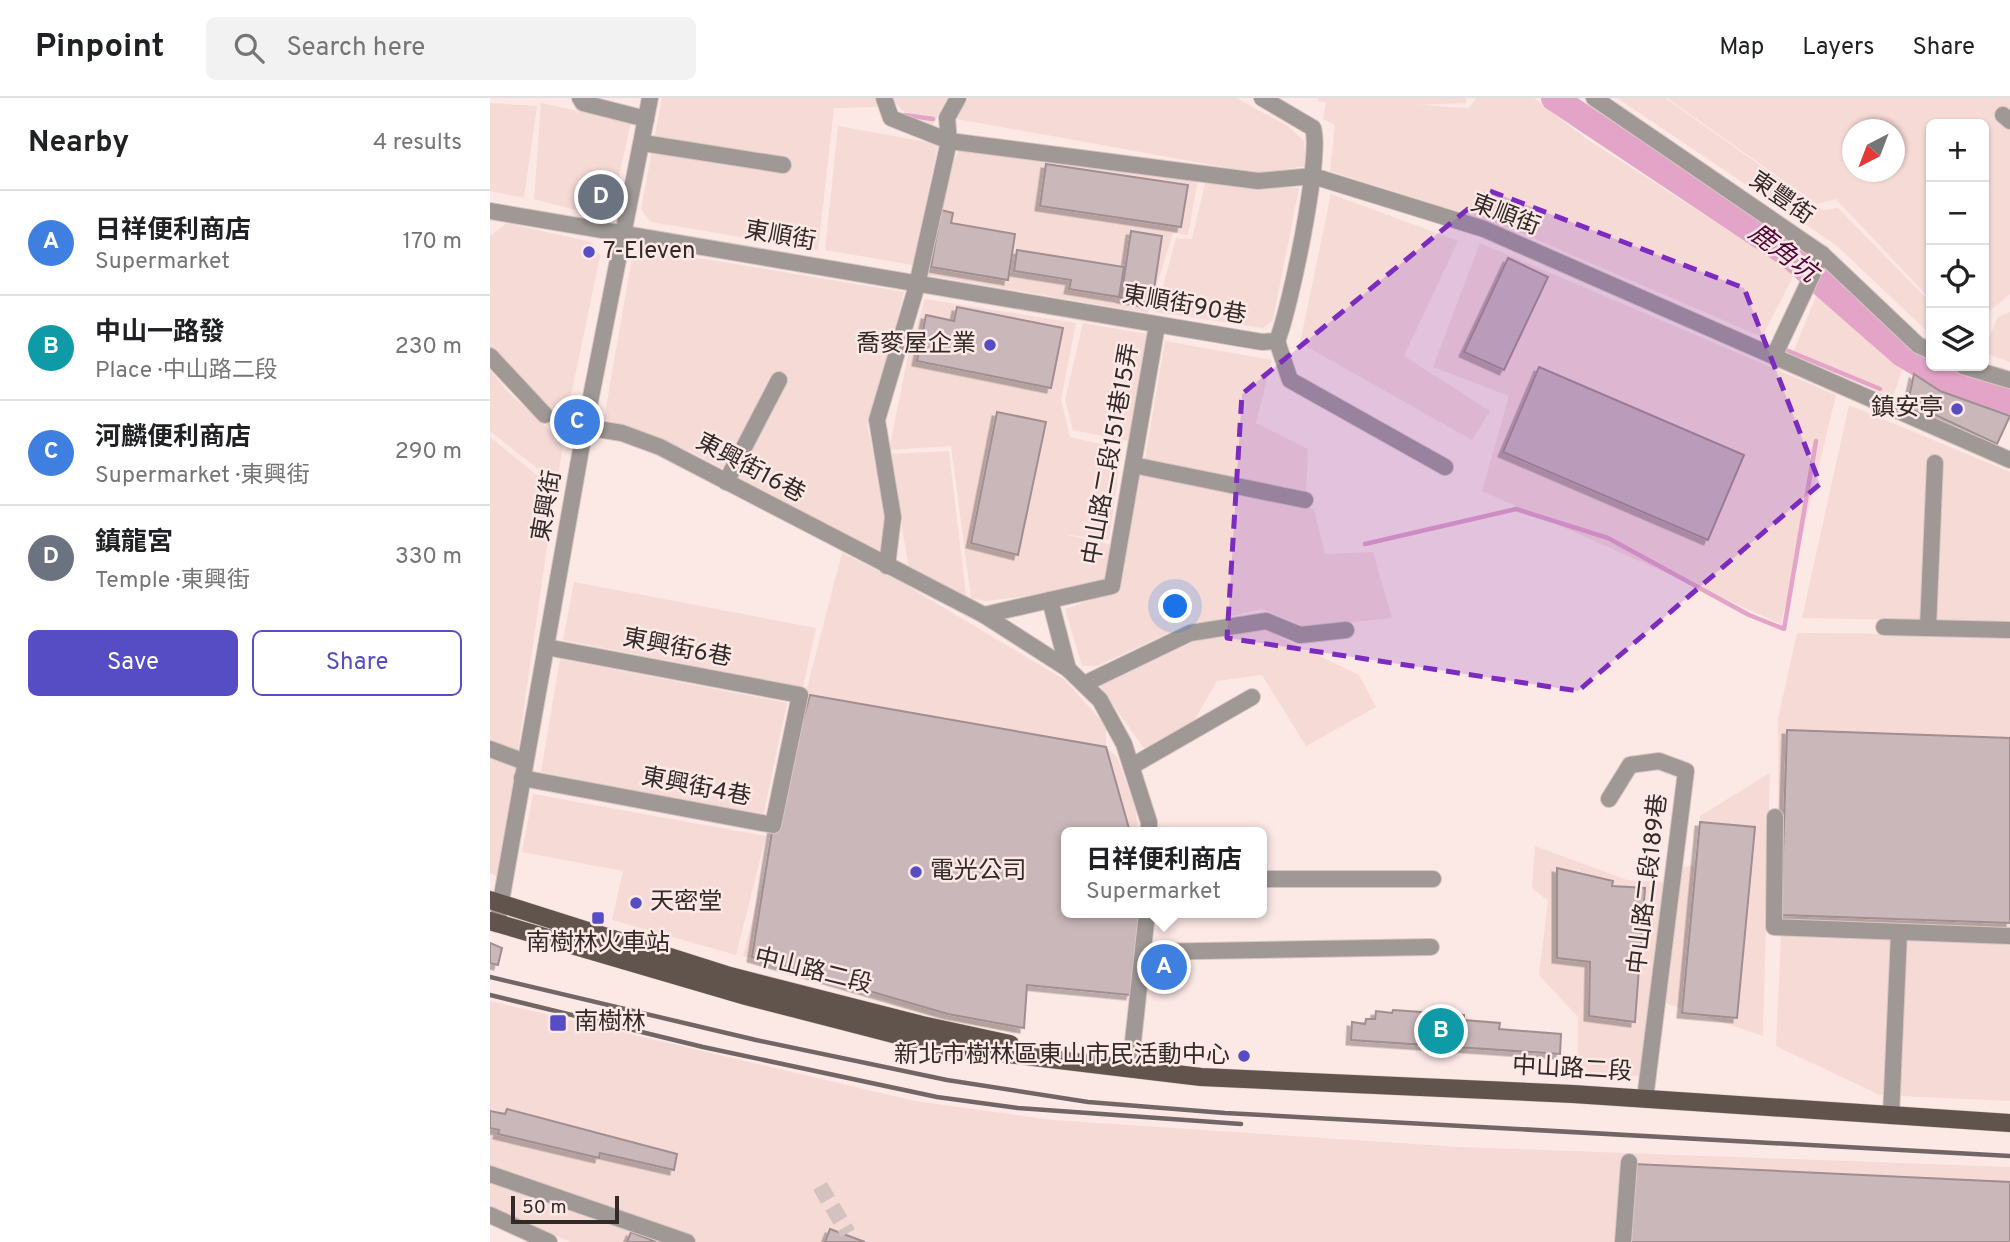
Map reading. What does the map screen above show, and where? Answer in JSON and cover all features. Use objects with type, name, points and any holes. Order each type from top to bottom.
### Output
[{"type":"main road","name":"中山路二段","points":[[496,903],[756,983],[922,1025],[1130,1069]]},
{"type":"main road","name":"中山路二段","points":[[493,922],[746,996],[940,1046],[1201,1077],[1645,1099],[2010,1122]]},
{"type":"street","points":[[580,98],[583,103],[646,119]]},
{"type":"street","name":"東興街","points":[[493,922],[650,98]]},
{"type":"street","name":"東順街","points":[[884,98],[891,118],[949,141],[1258,181],[1313,176],[1483,229],[2010,460]]},
{"type":"street","points":[[887,566],[893,517],[877,420],[917,285],[949,141],[947,118],[958,98]]},
{"type":"street","name":"東順街90巷","points":[[917,285],[1262,342],[1277,341],[1313,176],[1317,141],[1313,128],[1262,98]]},
{"type":"street","name":"東豐街","points":[[1594,98],[1819,259],[1918,345],[1926,349]]},
{"type":"street","points":[[643,143],[783,164]]},
{"type":"street","name":"東順街","points":[[490,211],[917,285]]},
{"type":"street","points":[[1774,356],[1819,259]]},
{"type":"street","name":"中山路二段151巷15弄","points":[[984,615],[1112,586],[1157,325]]},
{"type":"street","points":[[1277,341],[1290,380],[1445,467]]},
{"type":"street","points":[[490,356],[545,415]]},
{"type":"street","points":[[1980,371],[2010,380]]},
{"type":"street","points":[[726,482],[779,380]]},
{"type":"street","name":"東興街16巷","points":[[586,427],[622,433],[660,447],[984,615],[1068,668],[1100,700],[1124,744],[1149,827]]},
{"type":"street","points":[[1928,628],[1935,463]]},
{"type":"street","points":[[1133,465],[1305,500]]},
{"type":"street","points":[[1050,600],[1068,668]]},
{"type":"street","points":[[1084,684],[1190,633],[1266,621],[1300,635],[1346,629]]},
{"type":"street","points":[[1884,627],[2010,631]]},
{"type":"street","name":"東興街6巷","points":[[546,647],[800,695]]},
{"type":"street","name":"東興街4巷","points":[[524,770],[773,825],[800,695]]},
{"type":"street","points":[[1132,766],[1252,697]]},
{"type":"street","points":[[490,748],[524,770]]},
{"type":"street","name":"中山路二段189巷","points":[[1609,799],[1630,765],[1660,761],[1686,771],[1645,1099]]},
{"type":"street","points":[[1775,817],[1774,927],[2010,936]]},
{"type":"street","points":[[1267,879],[1433,879]]},
{"type":"street","points":[[1130,1069],[1146,918]]},
{"type":"street","points":[[1891,1116],[1899,933]]},
{"type":"street","points":[[1143,952],[1431,947]]},
{"type":"street","points":[[1623,1242],[1629,1162]]},
{"type":"street","points":[[490,1174],[687,1242]]},
{"type":"street","points":[[490,1215],[549,1242]]},
{"type":"highlighted area","points":[[1490,191],[1744,288],[1820,484],[1578,691],[1227,638],[1242,394]]},
{"type":"shaded area","points":[[662,98],[878,98],[880,107],[834,108],[818,250],[651,222],[641,209]]},
{"type":"shaded area","points":[[891,98],[947,98],[933,125],[902,110]]},
{"type":"shaded area","points":[[968,98],[1236,98],[1288,126],[1304,141],[1306,166],[1257,173],[957,119]]},
{"type":"shaded area","points":[[1318,98],[1466,98],[1466,103],[1418,105],[1469,108],[1476,98],[1534,98],[1585,138],[1795,273],[1762,337],[1514,230],[1330,171],[1335,125],[1323,119],[1326,102],[1318,101]]},
{"type":"shaded area","points":[[1617,98],[1665,98],[1823,210],[1838,208],[1926,298],[1926,330],[1836,245]]},
{"type":"shaded area","points":[[1667,98],[2010,98],[2010,294],[1989,312],[1989,119],[1926,119],[1926,295],[1836,199],[1817,204]]},
{"type":"shaded area","points":[[490,103],[537,106],[524,198],[490,191]]},
{"type":"shaded area","points":[[541,103],[631,122],[615,193],[592,193],[591,214],[534,199]]},
{"type":"shaded area","points":[[838,126],[938,144],[913,265],[825,250]]},
{"type":"shaded area","points":[[960,150],[1198,179],[1188,235],[1173,233],[1148,313],[927,275],[953,161]]},
{"type":"shaded area","points":[[1205,183],[1299,188],[1273,320],[1263,328],[1156,312],[1176,238],[1192,239]]},
{"type":"shaded area","points":[[1331,194],[1458,241],[1404,356],[1490,411],[1472,440],[1300,343]]},
{"type":"shaded area","points":[[507,223],[591,242],[600,256],[567,415],[543,410],[490,349],[490,236]]},
{"type":"shaded area","points":[[1480,243],[1836,395],[1781,624],[1482,491],[1509,396],[1433,367]]},
{"type":"shaded area","points":[[644,249],[904,292],[878,397],[867,424],[886,516],[880,552],[690,451],[604,419],[632,258]]},
{"type":"shaded area","points":[[1818,291],[1903,367],[1893,397],[1793,353]]},
{"type":"shaded area","points":[[925,299],[1076,323],[1061,399],[1070,437],[1122,449],[1109,540],[1062,534],[1113,545],[1104,581],[1035,595],[985,601],[971,598],[951,446],[889,450],[907,361]]},
{"type":"shaded area","points":[[2010,312],[2010,362],[1989,355],[1989,338],[1998,317]]},
{"type":"shaded area","points":[[1083,323],[1147,334],[1128,441],[1073,430],[1065,400]]},
{"type":"shaded area","points":[[1165,341],[1272,360],[1256,423],[1308,449],[1306,491],[1145,459]]},
{"type":"shaded area","points":[[490,370],[508,392],[563,443],[557,484],[490,431]]},
{"type":"shaded area","points":[[1849,405],[2010,472],[2010,622],[1802,618]]},
{"type":"shaded area","points":[[490,437],[555,490],[500,877],[490,873]]},
{"type":"shaded area","points":[[949,451],[966,596],[909,568],[889,454]]},
{"type":"shaded area","points":[[1140,475],[1314,509],[1325,554],[1373,552],[1392,618],[1305,627],[1262,609],[1177,629],[1097,666],[1082,666],[1065,609],[1120,590]]},
{"type":"shaded area","name":"電光公司","points":[[842,553],[899,581],[1065,680],[1106,726],[1106,747],[1117,757],[1136,809],[1137,827],[1061,827],[1061,918],[1136,918],[1130,995],[1027,985],[1015,1034],[933,1015],[743,956],[810,696],[807,688]]},
{"type":"shaded area","points":[[574,582],[816,628],[803,687],[563,640]]},
{"type":"shaded area","points":[[1265,630],[1359,675],[1376,707],[1306,746],[1262,675],[1217,681],[1191,726],[1145,750],[1100,686],[1202,637]]},
{"type":"shaded area","points":[[1797,633],[2010,635],[2010,928],[1779,918],[1778,719]]},
{"type":"shaded area","points":[[560,659],[787,703],[763,817],[541,772]]},
{"type":"shaded area","points":[[1770,773],[1763,1036],[1662,1002],[1674,869],[1695,865],[1700,816]]},
{"type":"shaded area","points":[[533,794],[766,836],[736,955],[612,920],[623,871],[522,852]]},
{"type":"shaded area","points":[[1535,846],[1627,880],[1665,882],[1641,1076],[1578,1071],[1578,1017],[1539,975],[1548,901],[1532,888]]},
{"type":"shaded area","points":[[1781,935],[2010,943],[2010,1101],[1880,1095],[1776,1046]]},
{"type":"shaded area","points":[[490,1001],[915,1101],[1053,1120],[1460,1147],[2010,1167],[2010,1242],[570,1242],[490,1205]]},
{"type":"building","points":[[1046,164],[1188,185],[1181,227],[1040,206]]},
{"type":"building","points":[[593,190],[609,193],[610,201],[601,209],[591,206]]},
{"type":"building","points":[[941,210],[953,213],[951,223],[1015,234],[1008,280],[931,267]]},
{"type":"building","points":[[1131,231],[1162,236],[1152,303],[1121,298]]},
{"type":"building","points":[[1017,250],[1124,267],[1119,297],[1069,289],[1071,280],[1014,271]]},
{"type":"building","points":[[1508,258],[1548,277],[1504,370],[1464,352]]},
{"type":"building","name":"喬麥屋企業","points":[[957,307],[1063,328],[1051,388],[917,361],[926,315],[954,321]]},
{"type":"building","points":[[1539,367],[1744,455],[1708,540],[1503,452]]},
{"type":"building","name":"鎮安亭","points":[[1914,374],[1940,391],[2010,416],[1997,444],[1908,402]]},
{"type":"building","points":[[997,412],[1046,422],[1018,555],[971,543]]},
{"type":"building","name":"電光公司","points":[[810,695],[1106,747],[1129,827],[1061,827],[1061,918],[1146,918],[1143,952],[1130,995],[1027,985],[1024,1028],[948,1014],[752,957],[773,825]]},
{"type":"building","points":[[1787,730],[2010,738],[2010,923],[1781,915]]},
{"type":"building","points":[[1700,822],[1755,827],[1737,1018],[1682,1013]]},
{"type":"building","points":[[1557,868],[1613,881],[1612,886],[1645,888],[1635,1022],[1589,1016],[1590,962],[1557,958]]},
{"type":"building","points":[[490,943],[502,948],[498,965],[490,963]]},
{"type":"building","points":[[1393,1010],[1464,1015],[1464,1020],[1500,1023],[1499,1029],[1561,1034],[1560,1054],[1351,1040],[1352,1022],[1365,1024],[1366,1019],[1375,1019],[1376,1011],[1392,1013]]},
{"type":"building","points":[[507,1109],[677,1154],[674,1170],[600,1153],[599,1158],[498,1134],[499,1130],[490,1128],[490,1111],[505,1114]]},
{"type":"building","points":[[1634,1164],[2010,1182],[2010,1242],[1630,1242]]},
{"type":"building","points":[[830,1229],[865,1242],[825,1242]]},
{"type":"building","points":[[631,1232],[656,1242],[627,1242]]},
{"type":"waterway","name":"鹿角坑","points":[[1554,98],[1789,255],[1901,353],[1946,380],[2010,402]]},
{"type":"waterway","points":[[904,115],[933,119]]},
{"type":"waterway","points":[[1786,350],[1880,389]]},
{"type":"waterway","points":[[1365,544],[1516,509],[1608,538],[1749,615],[1784,629],[1816,441]]},
{"type":"tunnel","points":[[820,1186],[848,1233]]},
{"type":"railway","points":[[490,977],[756,1040],[947,1080],[1088,1102],[1225,1113],[2010,1156]]},
{"type":"railway","points":[[490,995],[703,1047],[937,1097],[1018,1108],[1241,1124]]},
{"type":"place","name":"鎮龍宮","points":[[601,197]]},
{"type":"place","name":"7-Eleven","points":[[589,252]]},
{"type":"place","name":"喬麥屋企業","points":[[990,345]]},
{"type":"place","name":"鎮安亭","points":[[1957,409]]},
{"type":"place","name":"河麟便利商店","points":[[577,422]]},
{"type":"place","name":"電光公司","points":[[916,872]]},
{"type":"place","name":"天密堂","points":[[636,903]]},
{"type":"place","name":"南樹林火車站","points":[[598,918]]},
{"type":"place","name":"日祥便利商店","points":[[1164,967]]},
{"type":"place","name":"南樹林","points":[[558,1023]]},
{"type":"place","name":"中山一路發","points":[[1441,1031]]},
{"type":"place","name":"新北市樹林區東山市民活動中心","points":[[1244,1056]]}]
